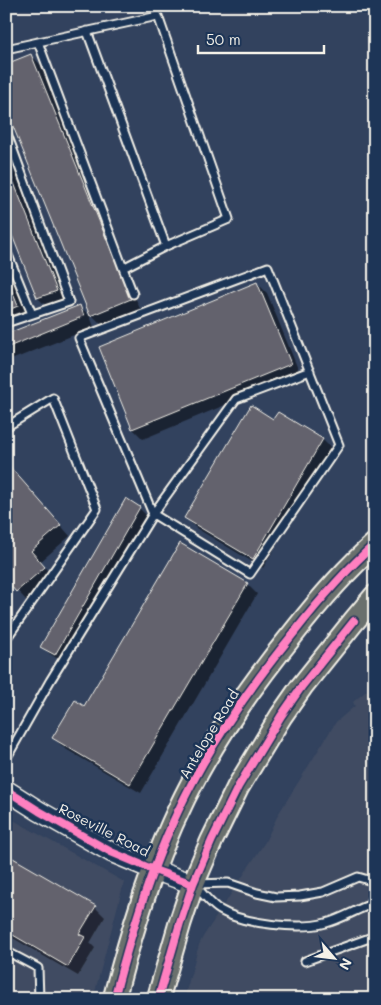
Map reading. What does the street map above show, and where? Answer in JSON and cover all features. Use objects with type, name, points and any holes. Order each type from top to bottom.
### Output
[{"type":"main road","name":"Antelope Road","points":[[114,999],[124,957],[154,870],[173,822],[198,772],[245,697],[270,662],[336,582],[375,544]]},
{"type":"main road","points":[[158,999],[193,884],[238,787],[302,686],[375,596]]},
{"type":"main road","name":"Roseville Road","points":[[6,790],[111,852],[193,884]]},
{"type":"lane","points":[[6,49],[158,16],[229,219],[166,246],[123,268]]},
{"type":"lane","points":[[87,31],[166,246]]},
{"type":"lane","points":[[38,42],[133,294]]},
{"type":"lane","points":[[6,131],[70,302],[6,323]]},
{"type":"lane","points":[[6,250],[32,314]]},
{"type":"lane","points":[[268,267],[339,445],[250,574],[153,514],[79,338],[268,267]]},
{"type":"lane","points":[[6,759],[50,681],[153,514],[236,399],[310,371]]},
{"type":"lane","points":[[6,427],[53,398],[97,509],[6,639]]},
{"type":"lane","points":[[193,884],[228,882],[257,893],[276,897],[300,896],[323,892],[358,877],[375,882]]},
{"type":"lane","points":[[193,884],[219,910],[236,917],[274,925],[301,926],[326,923],[369,905],[375,892]]},
{"type":"lane","points":[[305,961],[375,936]]},
{"type":"lane","points":[[6,951],[38,968],[39,999]]},
{"type":"shaded area","points":[[375,684],[375,999],[184,999],[203,937],[265,842],[279,813],[336,722],[355,706],[353,702]]},
{"type":"shaded area","points":[[6,816],[124,882],[93,999],[6,999]]},
{"type":"building","points":[[31,54],[131,299],[90,316],[6,109],[6,64]]},
{"type":"building","points":[[6,163],[57,291],[37,298],[6,220]]},
{"type":"building","points":[[6,276],[18,306],[6,311]]},
{"type":"building","points":[[257,282],[291,364],[132,429],[99,347]]},
{"type":"building","points":[[80,305],[84,316],[6,348],[6,334]]},
{"type":"building","points":[[251,405],[273,419],[278,412],[323,439],[253,559],[184,518]]},
{"type":"building","points":[[6,462],[61,525],[31,551],[45,567],[16,592],[6,580]]},
{"type":"building","points":[[126,498],[140,507],[55,655],[40,647]]},
{"type":"building","points":[[180,543],[248,583],[130,784],[52,738],[75,700],[84,706]]},
{"type":"building","points":[[6,854],[96,906],[79,934],[85,937],[68,967],[6,931]]},
{"type":"cycle path","points":[[114,999],[130,940],[149,882],[171,826],[208,754],[242,701],[280,650],[332,587],[375,544]]},
{"type":"cycle path","points":[[158,999],[193,884],[238,787],[281,716],[302,686],[354,621]]},
{"type":"cycle path","points":[[6,790],[111,852],[193,884]]}]
